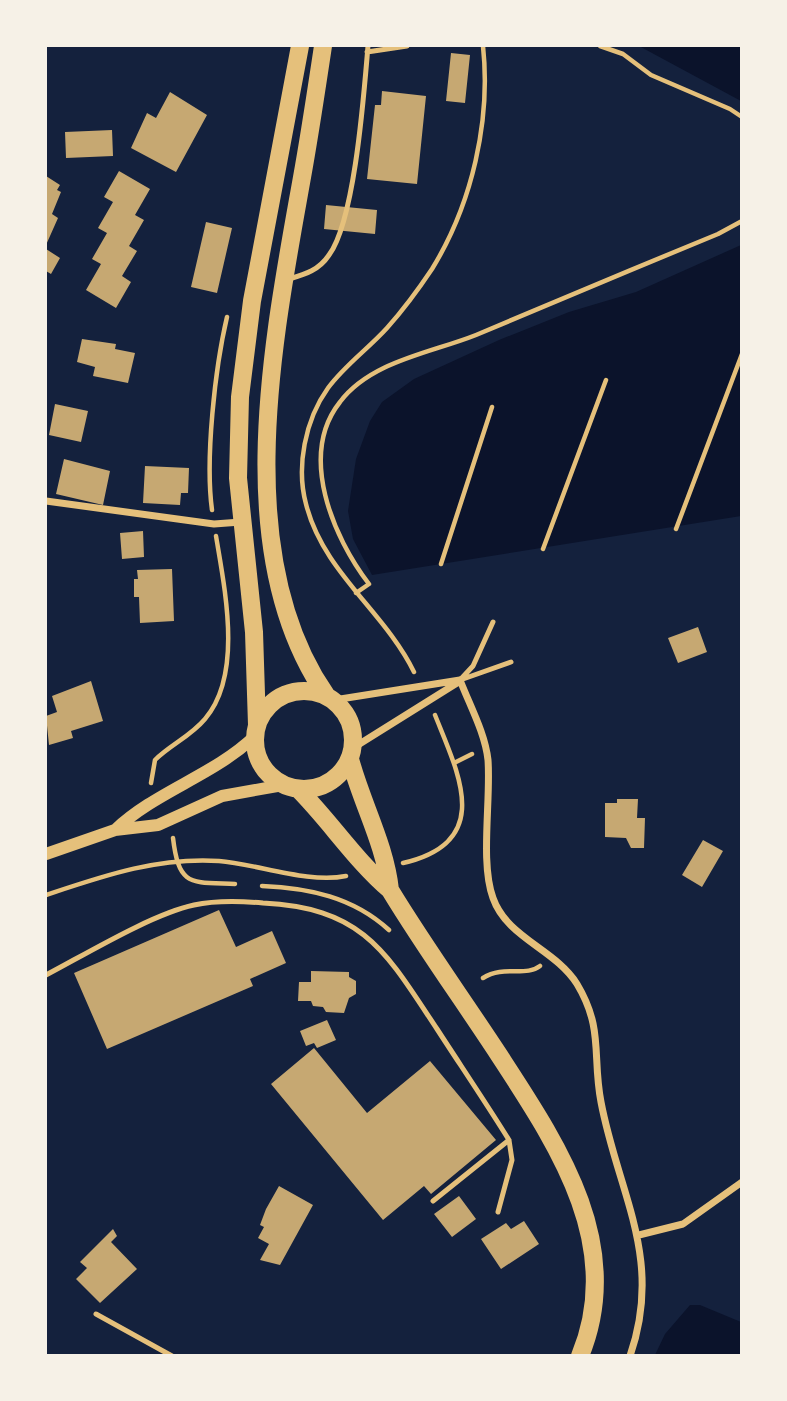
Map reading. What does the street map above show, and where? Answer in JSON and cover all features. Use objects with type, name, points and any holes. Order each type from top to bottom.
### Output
[{"type":"main road","points":[[300,46],[244,358],[238,439],[241,522],[254,632],[258,758],[264,768],[290,787],[390,890],[544,1124],[579,1193],[590,1231],[596,1283],[590,1326],[580,1356]]},
{"type":"main road","points":[[323,46],[283,280],[267,421],[273,542],[290,623],[306,666],[352,726],[352,754],[363,804],[380,840],[387,864],[390,890]]},
{"type":"main road","points":[[256,731],[269,705],[289,692],[314,691],[330,698]]},
{"type":"main road","points":[[290,787],[324,785],[336,778],[352,754]]},
{"type":"street","points":[[46,501],[214,524],[241,522]]},
{"type":"street","points":[[330,698],[460,680]]},
{"type":"street","points":[[352,754],[460,680]]},
{"type":"street","points":[[460,680],[488,756],[489,870],[493,898],[511,926],[551,956],[576,982],[593,1018],[598,1043],[601,1104],[639,1236],[642,1291],[630,1356]]},
{"type":"street","points":[[115,830],[131,815],[233,757],[256,731]]},
{"type":"street","points":[[46,855],[115,830],[158,825],[222,796],[290,787]]},
{"type":"street","points":[[639,1236],[683,1224],[741,1182]]},
{"type":"lane","points":[[283,280],[312,272],[330,255],[343,228],[366,80],[367,49],[407,46]]},
{"type":"lane","points":[[460,680],[473,666],[493,622]]},
{"type":"lane","points":[[460,680],[511,662]]},
{"type":"lane","points":[[46,975],[165,915],[193,905],[248,902],[299,905],[320,910],[350,924],[384,952],[509,1140],[512,1160],[498,1212]]},
{"type":"lane","points":[[433,1201],[509,1140]]},
{"type":"lane","points":[[96,1314],[172,1356]]},
{"type":"path","points":[[409,662],[323,548],[306,504],[302,477],[307,434],[327,390],[412,299],[433,267],[458,216],[479,144],[483,108],[483,46]]},
{"type":"path","points":[[600,46],[623,54],[652,75],[730,109],[741,117]]},
{"type":"path","points":[[356,593],[369,583],[348,556],[336,532],[322,472],[325,431],[334,411],[354,386],[384,368],[458,342],[718,234],[741,221]]},
{"type":"path","points":[[676,529],[741,354]]},
{"type":"path","points":[[543,549],[606,380]]},
{"type":"path","points":[[441,564],[492,407]]},
{"type":"path","points":[[46,895],[119,870],[176,862]]},
{"type":"path","points":[[484,978],[500,970],[537,969],[551,956]]},
{"type":"water","points":[[639,46],[741,46],[741,101]]},
{"type":"water","points":[[741,245],[741,516],[372,575],[353,539],[348,511],[356,459],[370,421],[382,402],[414,379],[499,340],[569,312],[636,292]]},
{"type":"water","points":[[690,1305],[700,1305],[741,1322],[741,1355],[655,1355],[665,1334]]},
{"type":"building","points":[[451,53],[470,55],[465,103],[446,101]]},
{"type":"building","points":[[382,91],[426,96],[417,184],[367,179],[375,105],[381,105]]},
{"type":"building","points":[[170,92],[207,115],[176,172],[131,148],[147,113],[156,118]]},
{"type":"building","points":[[112,130],[113,156],[66,158],[65,132]]},
{"type":"building","points":[[119,171],[150,189],[135,215],[144,220],[129,246],[137,251],[122,276],[131,282],[116,308],[86,290],[101,264],[92,259],[107,233],[98,228],[113,202],[104,197]]},
{"type":"building","points":[[46,176],[60,185],[57,190],[61,192],[52,214],[58,218],[46,245]]},
{"type":"building","points":[[326,205],[377,210],[375,234],[324,229]]},
{"type":"building","points":[[206,222],[232,228],[217,293],[191,287]]},
{"type":"building","points":[[46,249],[60,258],[51,274],[46,271]]},
{"type":"building","points":[[82,339],[116,344],[115,349],[135,353],[128,383],[93,376],[95,367],[77,362]]},
{"type":"building","points":[[55,404],[88,411],[81,442],[49,435]]},
{"type":"building","points":[[64,459],[110,471],[103,505],[56,494]]},
{"type":"building","points":[[145,466],[189,468],[188,493],[181,493],[180,505],[143,503]]},
{"type":"building","points":[[143,531],[144,557],[122,559],[120,533]]},
{"type":"building","points":[[172,569],[174,621],[140,623],[139,597],[134,597],[137,570]]},
{"type":"building","points":[[698,627],[707,652],[678,663],[668,638]]},
{"type":"building","points":[[91,681],[103,721],[71,731],[73,738],[49,745],[46,716],[57,712],[52,696]]},
{"type":"building","points":[[617,799],[638,799],[637,818],[645,818],[644,848],[631,848],[626,838],[605,837],[605,803],[617,803]]},
{"type":"building","points":[[703,840],[723,851],[702,887],[682,875]]},
{"type":"building","points":[[219,910],[236,947],[272,931],[286,963],[250,979],[253,986],[107,1049],[74,973]]},
{"type":"building","points":[[311,971],[349,972],[349,977],[356,981],[356,994],[349,998],[344,1013],[326,1012],[323,1007],[313,1006],[311,1001],[298,1001],[299,982],[311,982]]},
{"type":"building","points":[[327,1020],[336,1040],[317,1048],[314,1043],[306,1046],[300,1031]]},
{"type":"building","points":[[314,1048],[367,1113],[430,1061],[496,1140],[431,1194],[424,1186],[383,1220],[271,1084]]},
{"type":"building","points":[[279,1186],[313,1205],[280,1265],[260,1260],[269,1244],[258,1238],[264,1227],[260,1225],[266,1209]]},
{"type":"building","points":[[459,1196],[476,1219],[452,1237],[434,1214]]},
{"type":"building","points":[[524,1221],[539,1244],[501,1269],[481,1239],[506,1223],[511,1229]]},
{"type":"building","points":[[113,1229],[117,1236],[111,1242],[137,1269],[100,1303],[76,1279],[87,1268],[80,1262]]}]
